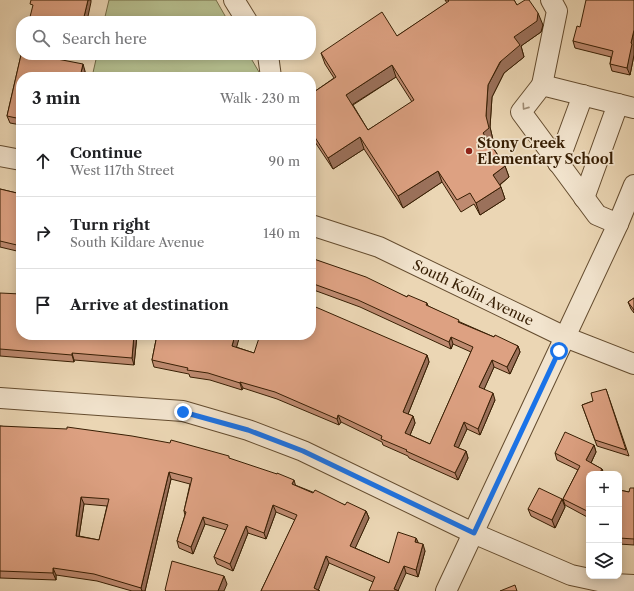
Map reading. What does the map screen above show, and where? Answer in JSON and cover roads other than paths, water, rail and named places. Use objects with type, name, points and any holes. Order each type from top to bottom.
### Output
[{"type":"street","points":[[234,0],[244,16]]},
{"type":"street","points":[[551,0],[557,11],[542,85],[521,112],[597,215],[618,224]]},
{"type":"street","points":[[269,60],[271,72]]},
{"type":"street","points":[[542,85],[626,106],[584,198]]},
{"type":"street","points":[[558,163],[583,95]]},
{"type":"street","points":[[0,156],[16,159]]},
{"type":"street","points":[[446,591],[566,337],[618,224],[634,185]]},
{"type":"street","name":"South Kolin Avenue","points":[[316,227],[379,247],[566,337],[634,364]]},
{"type":"street","points":[[0,398],[183,412],[248,430],[303,451],[474,533],[571,575],[613,584],[634,585]]},
{"type":"place","name":"Stony Creek Elementary School","points":[[469,151]]}]
